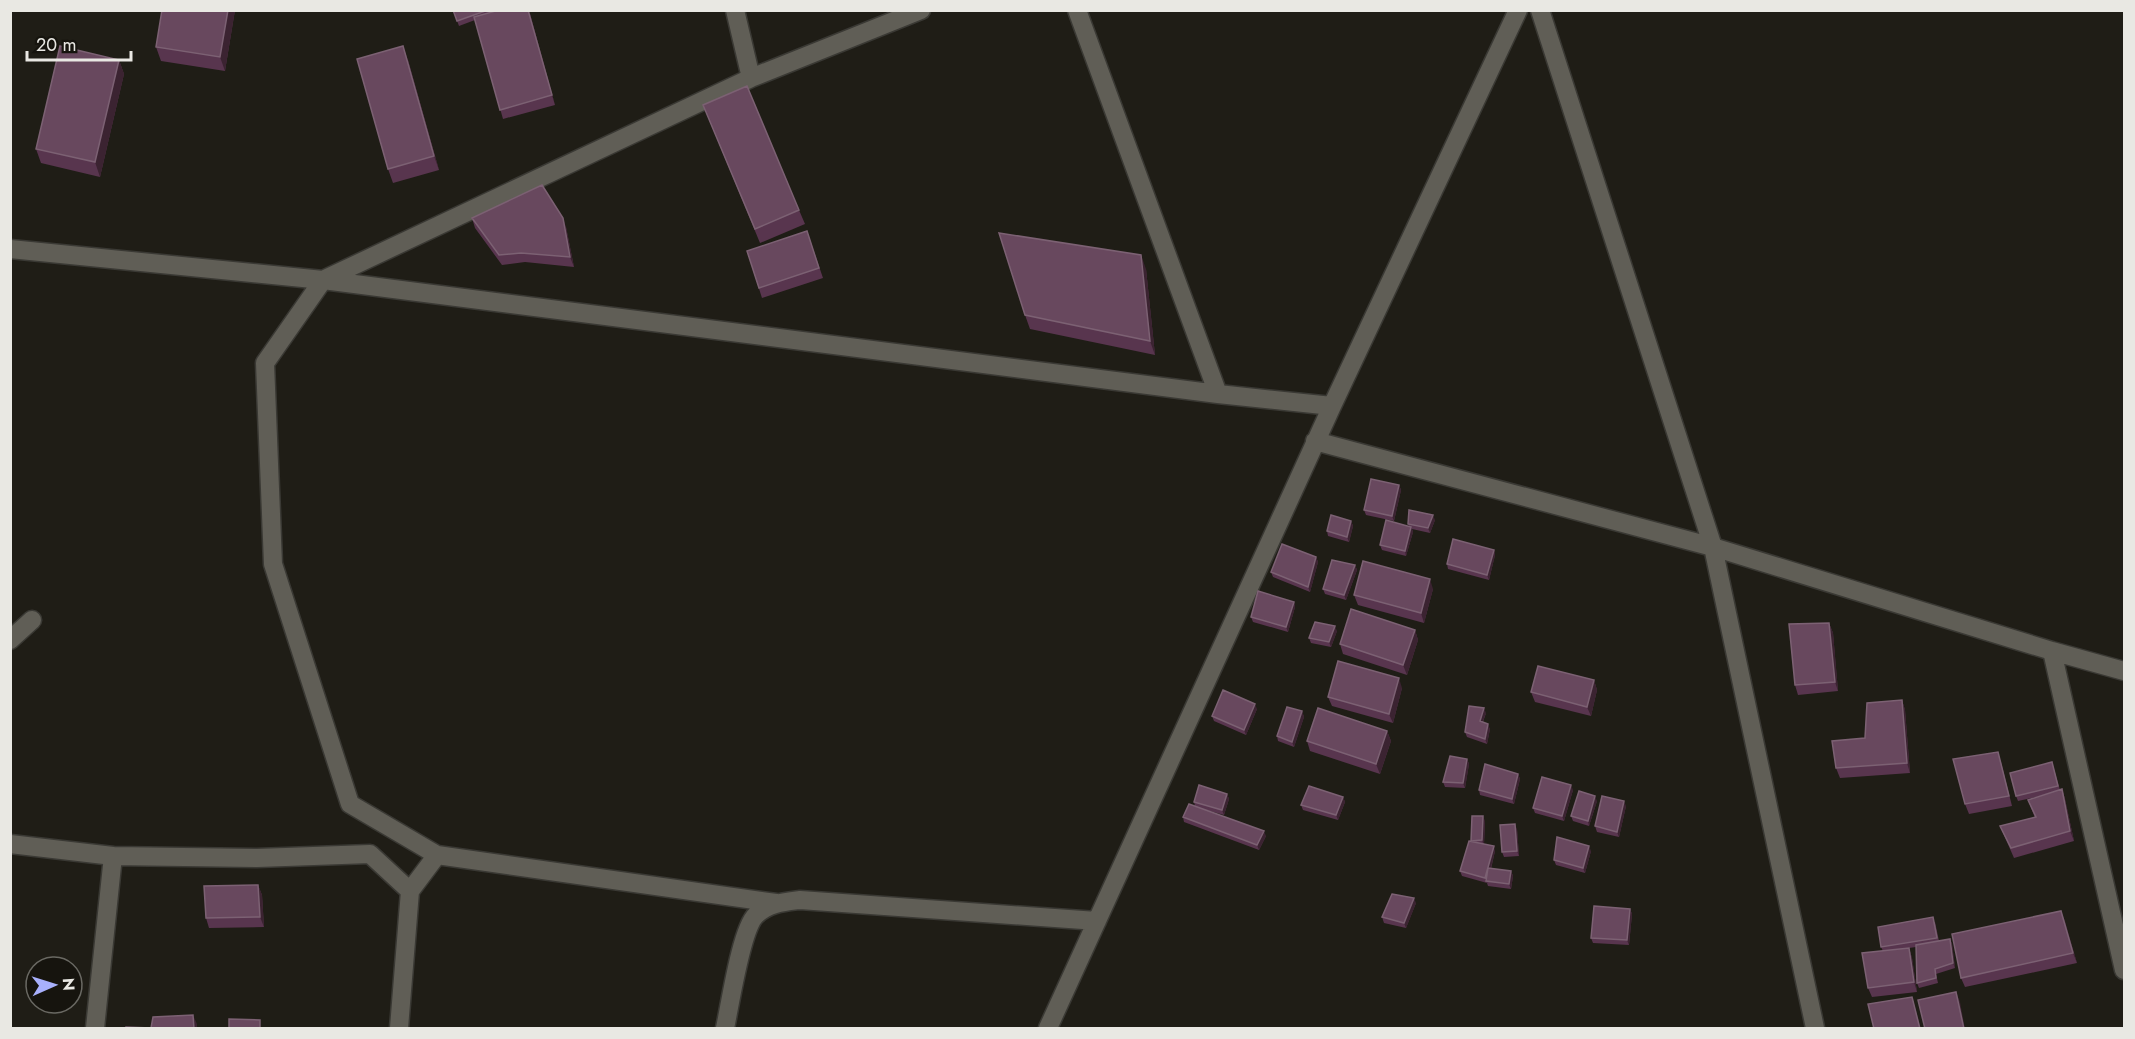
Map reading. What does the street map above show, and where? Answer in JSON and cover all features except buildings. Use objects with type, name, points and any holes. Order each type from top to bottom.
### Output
[{"type":"street","points":[[735,10],[751,78]]},
{"type":"street","points":[[921,10],[751,78],[323,280],[265,363],[273,564],[350,804],[437,855],[776,903],[800,900],[1097,921]]},
{"type":"street","points":[[1077,10],[1218,394]]},
{"type":"street","points":[[1048,1029],[1332,406],[1518,10]]},
{"type":"street","points":[[1540,10],[1713,547],[1815,1029]]},
{"type":"street","points":[[10,249],[323,280],[1218,394],[1332,406]]},
{"type":"street","points":[[1316,441],[1713,547],[2052,651],[2124,670]]},
{"type":"street","points":[[10,640],[32,620]]},
{"type":"street","points":[[2052,651],[2124,970]]},
{"type":"street","points":[[10,844],[113,856],[257,858],[370,854],[410,891]]},
{"type":"street","points":[[399,1029],[410,891],[437,855]]},
{"type":"street","points":[[95,1029],[113,856]]},
{"type":"street","points":[[725,1029],[744,939],[755,916],[776,903]]}]
